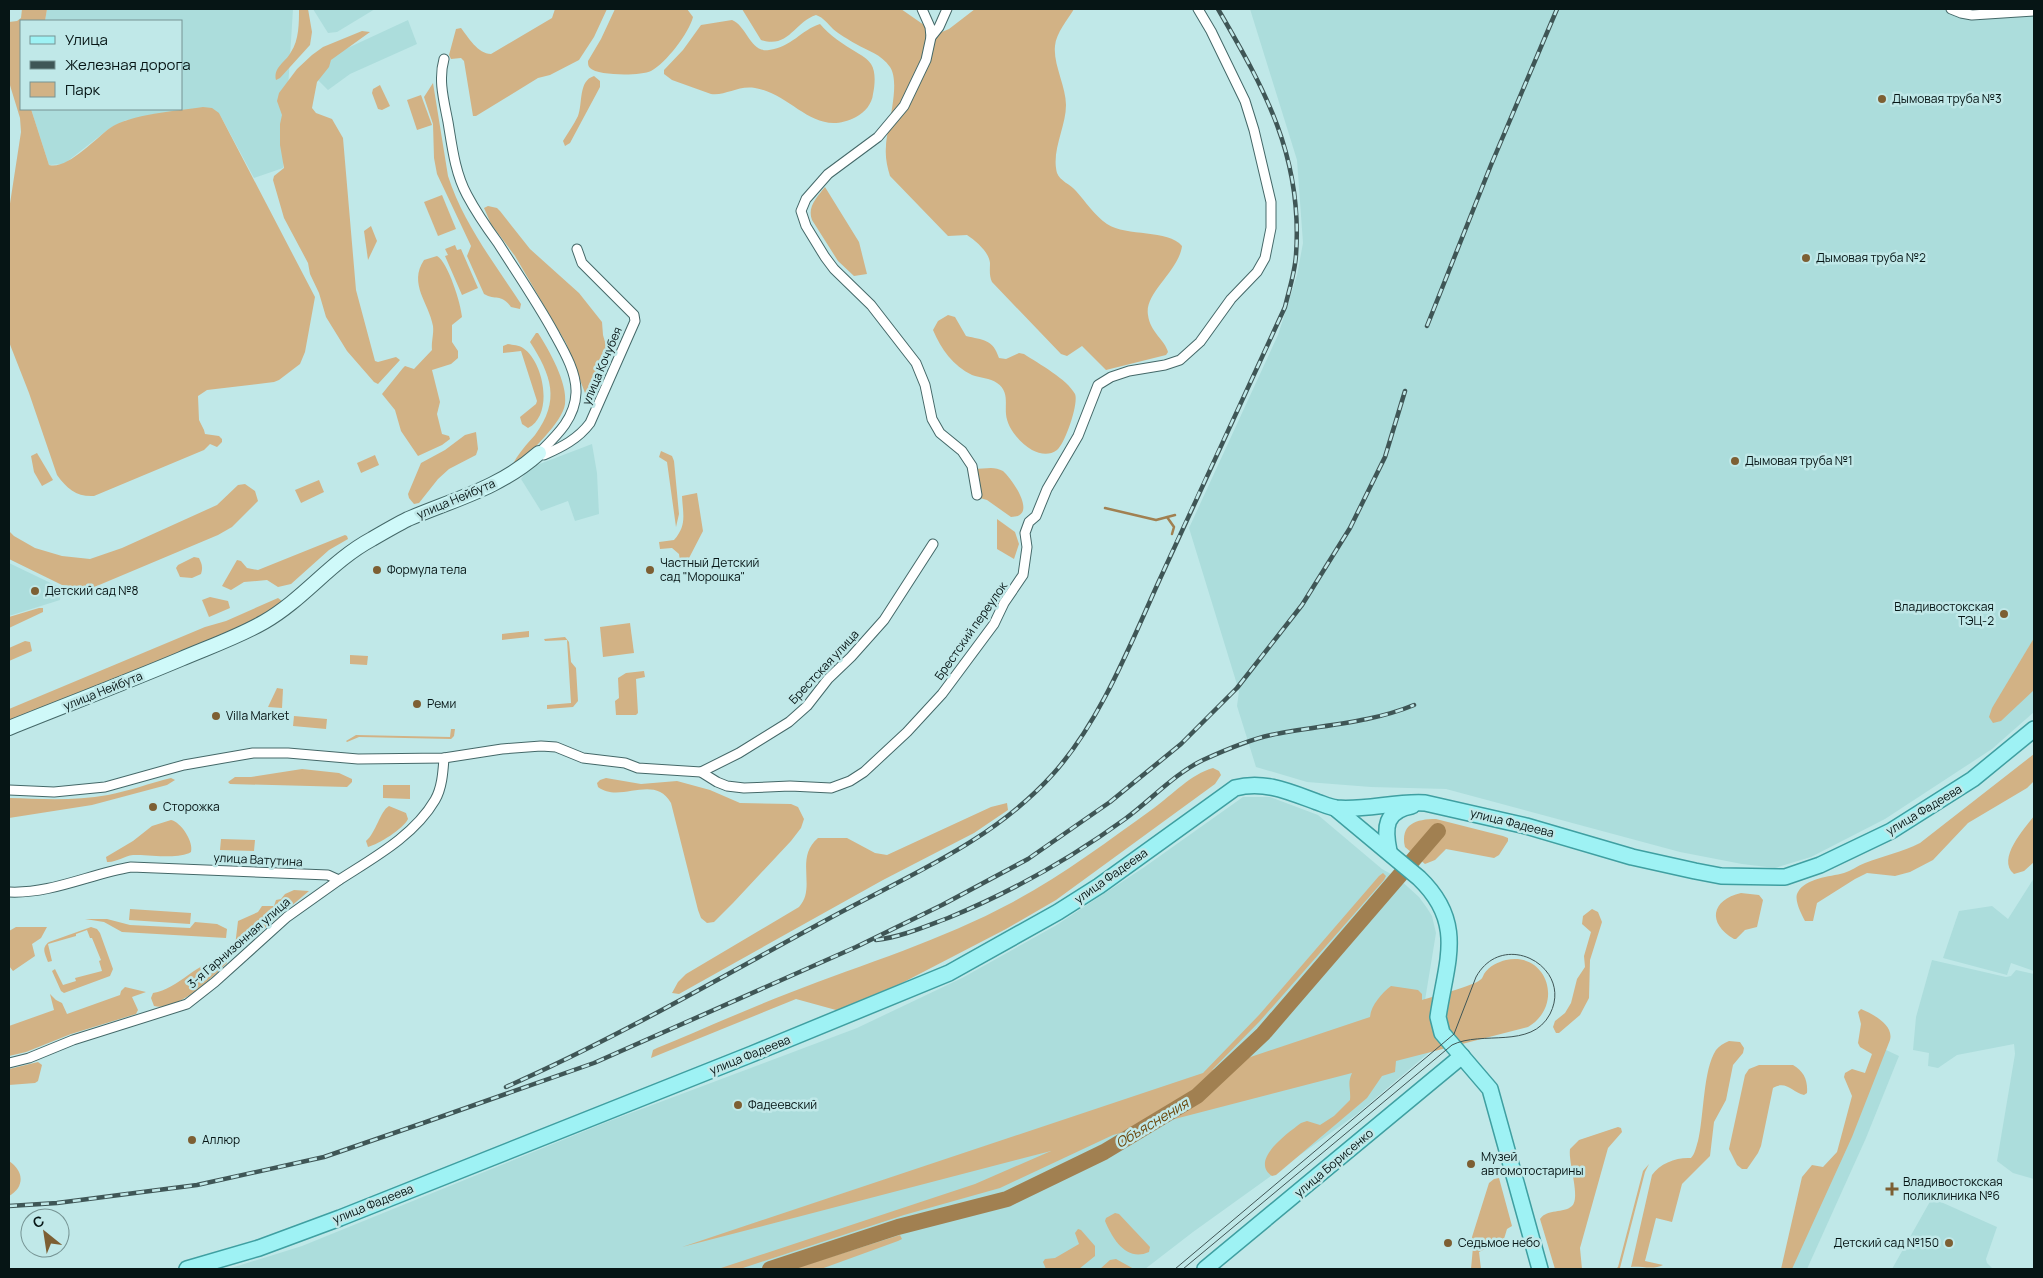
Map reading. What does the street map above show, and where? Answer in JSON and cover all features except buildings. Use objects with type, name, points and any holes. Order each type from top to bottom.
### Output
[{"type":"main road","name":"улица Фадеева","points":[[187,1269],[259,1248],[340,1218],[771,1047],[949,973],[1058,912],[1099,886],[1235,788],[1262,784],[1280,788],[1335,808],[1411,802],[1425,803],[1526,826],[1632,857],[1695,871],[1721,876],[1785,877],[1820,865],[1891,831],[1973,779],[2034,729]]},
{"type":"main road","points":[[1389,851],[1385,835],[1389,818],[1397,811],[1408,806],[1425,803]]},
{"type":"main road","points":[[1335,808],[1389,851],[1419,878],[1437,899],[1448,924],[1450,949],[1438,1017],[1442,1033],[1480,1076],[1492,1094],[1540,1269]]},
{"type":"main road","name":"улица Борисенко","points":[[1206,1269],[1462,1056]]},
{"type":"street","points":[[922,9],[930,27],[931,37],[926,60],[904,106],[878,137],[828,174],[806,199],[800,211],[806,226],[825,257],[871,305],[916,363],[925,385],[932,418],[936,427],[962,452],[972,466],[978,495]]},
{"type":"street","points":[[931,37],[939,27],[947,9]]},
{"type":"street","name":"Брестский переулок","points":[[701,772],[727,786],[744,788],[790,786],[831,788],[850,782],[864,772],[907,732],[942,694],[994,624],[1004,603],[1023,575],[1027,547],[1025,533],[1029,522],[1036,516],[1047,489],[1078,436],[1098,385],[1111,377],[1128,371],[1165,365],[1180,360],[1200,342],[1231,298],[1257,272],[1265,258],[1271,228],[1271,202],[1245,101],[1211,31],[1198,9]]},
{"type":"street","points":[[1951,9],[1961,13],[1972,14],[2034,11]]},
{"type":"street","name":"улица Нейбута","points":[[9,728],[137,678],[266,622],[292,602],[337,561],[369,540],[406,520],[491,486],[526,464],[539,453],[569,419],[576,392],[574,379],[561,345],[533,296],[483,222],[463,187],[453,150],[440,77],[444,59]]},
{"type":"street","name":"улица Кочубея","points":[[539,453],[544,455],[566,444],[580,435],[590,423],[634,320],[634,314],[582,263],[577,249]]},
{"type":"street","name":"Брестская улица","points":[[701,772],[739,753],[789,722],[807,706],[828,679],[851,657],[884,620],[933,544]]},
{"type":"street","points":[[9,790],[54,792],[105,786],[184,765],[253,753],[288,753],[344,759],[444,758],[502,749],[540,746],[556,747],[583,758],[625,763],[638,768],[701,772]]},
{"type":"street","points":[[339,880],[383,851],[420,819],[436,799],[440,787],[444,758]]},
{"type":"street","name":"улица Ватутина","points":[[9,892],[25,893],[88,879],[106,871],[130,867],[328,876],[339,880]]},
{"type":"street","name":"3-я Гарнизонная улица","points":[[9,1063],[29,1058],[73,1040],[187,1004],[215,982],[287,916],[339,880]]},
{"type":"shaded area","points":[[47,9],[293,9],[283,168],[254,178],[219,113],[126,120],[110,128],[64,164],[49,165],[31,110],[182,110],[182,20],[45,20]]},
{"type":"shaded area","points":[[313,9],[375,9],[337,32],[328,33]]},
{"type":"shaded area","name":"Владивостокская ТЭЦ-2","points":[[1250,9],[2034,9],[2034,712],[1992,749],[1885,819],[1811,857],[1775,868],[1742,864],[1680,852],[1446,789],[1371,787],[1307,782],[1256,767],[1237,706],[1239,691],[1189,528],[1278,335],[1297,275],[1303,243],[1297,160]]},
{"type":"shaded area","points":[[408,20],[417,44],[350,74],[328,90],[317,79],[339,52]]},
{"type":"shaded area","points":[[592,444],[597,473],[599,514],[575,521],[568,501],[541,511],[521,479],[529,468]]},
{"type":"shaded area","name":"Детский сад №8","points":[[9,563],[61,588],[60,600],[9,616]]},
{"type":"shaded area","points":[[1243,797],[1270,797],[1318,815],[1382,869],[1398,878],[1419,897],[1432,916],[1436,933],[1419,1037],[1432,1050],[1357,1114],[1193,1232],[1145,1269],[228,1269],[302,1246],[607,1122],[857,1028],[962,978],[1055,926],[1143,868]]},
{"type":"shaded area","points":[[2034,878],[2034,971],[2011,963],[2007,975],[1943,958],[1959,911],[1992,906],[2008,919]]},
{"type":"shaded area","points":[[1932,960],[2006,977],[2011,976],[2016,970],[2034,974],[2034,1179],[2013,1173],[1997,1161],[2015,1054],[2014,1044],[1957,1055],[1938,1068],[1928,1066],[1929,1053],[1913,1050],[1916,1017]]},
{"type":"shaded area","points":[[1884,1049],[1899,1056],[1866,1138],[1807,1269],[1788,1269]]},
{"type":"shaded area","name":"Детский сад №150","points":[[1932,1198],[1997,1227],[1986,1259],[1993,1269],[1892,1269]]},
{"type":"green space","points":[[22,9],[47,9],[45,20],[20,20],[20,110],[31,110],[49,165],[64,163],[81,152],[110,128],[129,119],[203,107],[212,108],[219,113],[315,297],[305,352],[300,364],[274,382],[207,390],[198,396],[199,420],[205,434],[219,436],[222,439],[222,442],[217,447],[210,444],[204,450],[94,496],[82,495],[73,491],[57,475],[9,342],[9,210],[21,132],[20,118],[9,82],[9,22],[17,21],[21,18]]},
{"type":"green space","points":[[299,9],[308,9],[312,32],[310,45],[276,80],[278,68],[289,56],[296,42],[299,26]]},
{"type":"green space","points":[[555,9],[607,9],[594,37],[579,60],[550,75],[538,78],[476,116],[473,116],[464,61],[461,58],[451,59],[449,55],[456,29],[461,28],[478,48],[491,54],[552,18]]},
{"type":"green space","points":[[615,9],[687,9],[693,17],[691,24],[676,47],[651,71],[629,74],[602,73],[590,68],[588,61]]},
{"type":"green space","points":[[742,9],[901,9],[937,34],[949,29],[975,9],[1074,9],[1060,31],[1055,46],[1056,60],[1066,105],[1064,122],[1057,148],[1057,173],[1060,178],[1074,189],[1094,213],[1107,224],[1125,231],[1167,237],[1182,246],[1175,264],[1156,290],[1148,307],[1149,321],[1168,352],[1166,355],[1106,370],[1082,346],[1067,356],[1061,354],[992,282],[989,259],[982,247],[967,235],[948,236],[890,176],[886,161],[886,150],[894,83],[890,67],[878,56],[841,35],[816,15],[808,18],[785,38],[770,42],[761,40]]},
{"type":"green space","points":[[732,20],[737,23],[757,47],[763,50],[784,46],[807,30],[820,24],[832,36],[864,57],[871,64],[874,70],[875,82],[870,104],[856,117],[841,122],[828,123],[804,113],[769,92],[749,87],[711,94],[672,80],[664,74],[664,70],[683,50],[701,25]]},
{"type":"green space","points":[[362,31],[370,32],[331,60],[329,67],[317,82],[312,108],[316,113],[332,119],[343,138],[356,290],[375,361],[378,362],[396,357],[400,360],[378,384],[374,382],[347,351],[326,317],[319,293],[310,274],[308,263],[284,218],[273,180],[274,176],[284,168],[280,145],[282,115],[277,101],[279,93],[297,69],[312,55],[323,47]]},
{"type":"green space","points":[[594,76],[600,81],[600,87],[570,143],[565,146],[563,141],[578,116],[583,87]]},
{"type":"green space","points":[[433,83],[448,176],[454,193],[480,243],[521,304],[520,309],[511,307],[504,300],[484,294],[467,256],[471,246],[437,174],[434,158],[433,124],[424,97]]},
{"type":"green space","points":[[380,85],[390,106],[382,110],[378,109],[372,93],[373,89]]},
{"type":"green space","points":[[421,95],[432,125],[417,130],[407,100]]},
{"type":"green space","points":[[825,187],[859,242],[867,274],[854,276],[838,261],[812,220],[812,206]]},
{"type":"green space","points":[[442,195],[456,229],[438,236],[424,202]]},
{"type":"green space","points":[[488,206],[497,208],[500,211],[530,249],[579,293],[602,322],[603,335],[609,356],[602,383],[591,398],[585,393],[566,343],[515,256],[491,224],[484,208]]},
{"type":"green space","points":[[371,226],[377,241],[368,260],[364,231]]},
{"type":"green space","points":[[455,245],[457,250],[461,249],[478,288],[462,295],[445,256],[448,255],[445,249]]},
{"type":"green space","points":[[437,256],[445,266],[457,294],[462,317],[452,325],[452,342],[458,351],[458,358],[451,364],[432,370],[440,402],[437,414],[442,434],[449,436],[450,439],[442,445],[418,456],[401,431],[395,410],[382,394],[405,366],[414,369],[432,350],[433,326],[421,293],[418,277],[424,260]]},
{"type":"green space","points":[[948,315],[955,317],[966,336],[987,341],[994,347],[999,358],[1006,359],[1019,353],[1024,354],[1052,372],[1071,388],[1075,394],[1075,406],[1064,440],[1057,450],[1048,454],[1041,453],[1032,450],[1023,443],[1009,425],[1006,414],[1005,393],[1001,386],[991,380],[972,375],[959,367],[948,356],[933,330],[938,321]]},
{"type":"green space","points":[[538,333],[557,367],[564,386],[565,404],[563,411],[552,428],[515,467],[512,466],[543,422],[550,399],[548,377],[530,342]]},
{"type":"green space","points":[[508,344],[521,347],[530,355],[541,376],[543,401],[541,412],[536,421],[528,428],[522,424],[520,417],[537,401],[521,351],[503,353],[503,346]]},
{"type":"green space","points":[[476,432],[478,449],[476,455],[449,469],[438,479],[419,503],[414,504],[408,494],[421,463],[445,450],[465,435]]},
{"type":"green space","points":[[661,451],[672,456],[674,461],[679,514],[676,527],[667,462],[659,457]]},
{"type":"green space","points":[[37,453],[53,480],[42,486],[34,472],[31,456]]},
{"type":"green space","points":[[375,455],[379,465],[361,473],[357,463]]},
{"type":"green space","points":[[991,468],[1003,471],[1017,489],[1023,505],[1023,511],[1019,515],[1011,517],[987,500],[973,496],[971,492],[974,469]]},
{"type":"green space","points":[[319,480],[324,492],[301,503],[295,490]]},
{"type":"green space","points":[[245,484],[255,491],[258,501],[232,527],[218,535],[92,588],[62,585],[9,559],[9,531],[35,548],[62,556],[90,559],[122,548],[217,505],[238,485]]},
{"type":"green space","points":[[697,493],[703,531],[688,560],[680,561],[679,554],[672,548],[660,549],[659,542],[674,540],[678,535],[683,524],[682,496]]},
{"type":"green space","points":[[997,519],[1015,532],[1019,544],[1014,559],[997,549]]},
{"type":"green space","points":[[345,535],[348,539],[329,550],[291,584],[278,587],[267,580],[244,582],[231,590],[222,586],[237,560],[241,561],[247,568],[258,570]]},
{"type":"green space","points":[[194,557],[200,560],[201,574],[192,578],[180,577],[176,568],[178,565]]},
{"type":"green space","points":[[210,597],[228,601],[230,608],[209,617],[202,600]]},
{"type":"green space","points":[[278,598],[282,601],[280,605],[243,628],[9,723],[9,709]]},
{"type":"green space","points":[[43,608],[43,612],[9,628],[9,617]]},
{"type":"green space","points":[[630,623],[634,653],[603,657],[600,627]]},
{"type":"green space","points":[[529,631],[529,637],[502,640],[502,634]]},
{"type":"green space","points":[[565,637],[569,642],[571,662],[576,668],[578,701],[573,707],[547,709],[547,705],[571,703],[567,640],[545,641],[544,639]]},
{"type":"green space","points":[[2034,638],[2034,690],[2001,721],[1993,723],[1989,717],[1992,708]]},
{"type":"green space","points":[[25,641],[30,642],[32,651],[9,661],[9,648]]},
{"type":"green space","points":[[350,655],[368,656],[367,665],[350,664]]},
{"type":"green space","points":[[644,671],[645,677],[636,679],[638,713],[636,715],[616,715],[615,701],[619,698],[618,678],[626,673]]},
{"type":"green space","points":[[277,688],[283,689],[282,708],[268,707]]},
{"type":"green space","points":[[294,716],[327,719],[326,729],[293,726]]},
{"type":"green space","points":[[451,729],[455,729],[454,736],[451,739],[359,737],[346,741],[356,735],[450,737]]},
{"type":"green space","points":[[2034,754],[2034,781],[2027,788],[1968,823],[1933,860],[1910,872],[1895,876],[1867,873],[1817,903],[1813,921],[1805,921],[1798,907],[1797,895],[1806,884],[1847,872],[1865,863],[1920,843]]},
{"type":"green space","points":[[1213,768],[1219,771],[1221,775],[1215,784],[1056,900],[1006,929],[875,997],[836,1010],[796,999],[651,1058],[653,1050],[657,1048],[772,1000],[930,940],[986,916],[1050,881],[1154,808],[1189,780]]},
{"type":"green space","points":[[302,769],[339,773],[352,779],[352,782],[347,787],[230,784],[228,782],[235,777],[251,777]]},
{"type":"green space","points":[[171,778],[175,780],[167,785],[92,805],[9,818],[9,798],[58,799],[96,797]]},
{"type":"green space","points":[[606,778],[641,784],[677,781],[710,790],[740,803],[791,804],[798,807],[804,819],[801,828],[791,841],[714,922],[707,923],[701,918],[698,910],[671,803],[664,794],[656,790],[616,792],[598,787],[597,783]]},
{"type":"green space","points":[[383,785],[410,785],[410,799],[383,798]]},
{"type":"green space","points":[[1007,803],[1008,810],[974,833],[883,880],[679,994],[672,993],[678,982],[686,974],[799,907],[806,891],[807,855],[811,846],[818,838],[847,838],[875,853],[887,855],[991,807]]},
{"type":"green space","points":[[389,806],[406,813],[408,819],[390,836],[368,847],[366,841],[373,833],[383,812]]},
{"type":"green space","points":[[2034,816],[2034,862],[2024,871],[2014,874],[2009,868],[2010,852]]},
{"type":"green space","points":[[1436,819],[1503,836],[1508,838],[1508,841],[1499,855],[1494,858],[1446,849],[1435,860],[1425,864],[1405,847],[1405,833],[1411,824],[1422,820]]},
{"type":"green space","points":[[171,820],[179,824],[186,833],[191,843],[191,852],[179,856],[133,855],[107,862],[106,857],[133,841],[152,826]]},
{"type":"green space","points":[[221,839],[255,840],[254,851],[220,850]]},
{"type":"green space","points":[[1383,873],[1386,876],[1384,880],[1260,1021],[1212,1070],[1370,1017],[1372,1008],[1377,1000],[1391,986],[1418,990],[1422,994],[1422,1000],[1476,982],[1491,967],[1506,960],[1520,959],[1532,964],[1541,971],[1546,982],[1548,994],[1546,1006],[1539,1017],[1528,1027],[1396,1061],[1395,1072],[1382,1076],[1367,1098],[1276,1175],[1272,1176],[1266,1170],[1265,1162],[1273,1147],[1301,1123],[1307,1121],[1320,1125],[1334,1116],[1350,1100],[1349,1083],[1352,1073],[1113,1135],[1000,1188],[904,1215],[740,1269],[718,1269],[975,1184],[1051,1151],[682,1247],[1203,1073],[1259,1015]]},
{"type":"green space","points":[[294,890],[309,891],[245,945],[241,947],[235,946],[238,921],[258,912],[262,906],[274,906],[276,900],[281,899],[285,894]]},
{"type":"green space","points":[[1741,893],[1759,895],[1763,900],[1757,927],[1745,930],[1734,939],[1719,926],[1716,913],[1718,906],[1723,901]]},
{"type":"green space","points":[[130,909],[191,913],[190,924],[129,920]]},
{"type":"green space","points":[[1592,909],[1598,912],[1602,922],[1590,960],[1589,998],[1580,1015],[1559,1033],[1556,1033],[1553,1027],[1555,1021],[1565,1013],[1571,1003],[1577,979],[1585,967],[1584,956],[1591,932],[1582,924],[1583,916]]},
{"type":"green space","points":[[85,919],[107,919],[130,925],[190,928],[195,922],[217,924],[227,929],[226,938],[122,932],[104,922]]},
{"type":"green space","points":[[16,927],[47,927],[41,938],[32,944],[35,956],[13,971],[9,966],[9,931]]},
{"type":"green space","points":[[91,927],[97,929],[100,933],[113,969],[110,976],[64,993],[61,991],[52,971],[55,969],[63,985],[76,981],[75,978],[102,971],[99,961],[101,960],[87,930],[76,934],[76,936],[48,944],[52,961],[48,962],[44,951],[45,946],[49,942]]},
{"type":"green space","points":[[223,959],[227,963],[194,992],[173,1004],[154,1006],[151,998],[153,993],[171,986],[205,965]]},
{"type":"green space","points":[[125,987],[146,992],[132,997],[138,1010],[136,1014],[71,1034],[26,1052],[9,1056],[9,1026],[54,1010],[50,994],[62,1003],[67,1014],[120,995]]},
{"type":"green space","points":[[1861,1009],[1877,1017],[1886,1025],[1889,1030],[1890,1040],[1852,1137],[1792,1269],[1781,1269],[1802,1177],[1812,1165],[1823,1167],[1837,1152],[1852,1096],[1844,1077],[1845,1073],[1852,1069],[1865,1073],[1872,1054],[1860,1047],[1858,1043],[1861,1024],[1858,1012]]},
{"type":"green space","points":[[1729,1041],[1740,1042],[1744,1048],[1743,1053],[1733,1065],[1726,1100],[1714,1122],[1710,1156],[1682,1184],[1672,1222],[1656,1218],[1645,1261],[1663,1265],[1652,1268],[1631,1267],[1652,1175],[1664,1164],[1675,1160],[1691,1158],[1694,1154],[1700,1131],[1706,1081],[1712,1058],[1717,1049]]},
{"type":"green space","points":[[38,1062],[42,1065],[38,1081],[35,1083],[9,1085],[9,1069]]},
{"type":"green space","points":[[1759,1065],[1793,1065],[1805,1077],[1807,1093],[1804,1095],[1800,1094],[1782,1085],[1773,1088],[1761,1146],[1747,1169],[1742,1169],[1737,1165],[1729,1149],[1745,1075],[1749,1069]]},
{"type":"green space","points":[[1618,1127],[1621,1128],[1622,1132],[1608,1148],[1580,1248],[1582,1269],[1555,1269],[1540,1219],[1547,1213],[1564,1210],[1572,1206],[1574,1202],[1575,1188],[1570,1149],[1579,1140]]},
{"type":"green space","points":[[9,1161],[18,1169],[21,1179],[18,1188],[9,1196]]},
{"type":"green space","points":[[1649,1164],[1645,1172],[1620,1268],[1616,1269],[1643,1171]]},
{"type":"green space","points":[[1499,1178],[1512,1226],[1507,1229],[1504,1239],[1479,1252],[1481,1269],[1471,1269],[1472,1237],[1489,1183]]},
{"type":"green space","points":[[1115,1213],[1119,1214],[1150,1247],[1149,1252],[1134,1254],[1128,1252],[1117,1242],[1105,1221],[1106,1218]]},
{"type":"green space","points":[[1078,1229],[1095,1246],[1095,1256],[1079,1269],[1046,1269],[1043,1262],[1045,1259],[1055,1258],[1079,1244],[1075,1233]]},
{"type":"green space","points":[[900,1235],[902,1239],[898,1241],[821,1269],[793,1269]]},
{"type":"green space","points":[[1116,1259],[1134,1269],[1100,1269],[1110,1260]]},
{"type":"waterway","points":[[1105,508],[1156,520],[1175,515]]},
{"type":"waterway","points":[[1167,517],[1174,527],[1172,534]]},
{"type":"waterway","name":"Объяснения","points":[[770,1269],[898,1227],[1007,1199],[1104,1152],[1197,1096],[1263,1034],[1438,831]]},
{"type":"tram line","points":[[1175,1269],[1454,1034],[1476,977],[1488,963],[1502,956],[1518,955],[1532,960],[1544,969],[1552,982],[1555,997],[1550,1014],[1542,1025],[1531,1032],[1519,1036],[1477,1039],[1452,1045],[1183,1269]]},
{"type":"railway","points":[[506,1087],[629,1027],[919,871],[976,838],[1004,819],[1029,798],[1053,774],[1085,731],[1113,682],[1285,307],[1294,268],[1297,220],[1287,155],[1265,97],[1218,9]]},
{"type":"railway","points":[[1427,326],[1491,165],[1557,9]]},
{"type":"railway","points":[[9,1206],[57,1203],[197,1185],[324,1157],[594,1063],[856,947],[942,905],[1028,859],[1110,802],[1181,744],[1237,688],[1302,605],[1350,528],[1385,457],[1405,391]]},
{"type":"railway","points":[[876,940],[903,934],[948,918],[1040,874],[1104,834],[1135,812],[1182,772],[1203,760],[1245,742],[1262,737],[1361,720],[1414,705]]},
{"type":"place","name":"Дымовая труба №3","points":[[1882,99]]},
{"type":"place","name":"Дымовая труба №2","points":[[1806,258]]},
{"type":"place","name":"Дымовая труба №1","points":[[1735,461]]},
{"type":"place","name":"Формула тела","points":[[377,570]]},
{"type":"place","name":"Частный Детский сад \"Морошка\"","points":[[650,570]]},
{"type":"place","name":"Детский сад №8","points":[[35,591]]},
{"type":"place","name":"Владивостокская ТЭЦ-2","points":[[2004,614]]},
{"type":"place","name":"Реми","points":[[417,704]]},
{"type":"place","name":"Villa Market","points":[[216,716]]},
{"type":"place","name":"Сторожка","points":[[153,807]]},
{"type":"place","name":"Фадеевский","points":[[738,1105]]},
{"type":"place","name":"Аллюр","points":[[192,1140]]},
{"type":"place","name":"Музей автомотостарины","points":[[1471,1164]]},
{"type":"place","name":"Владивостокская поликлиника №6","points":[[1892,1189]]},
{"type":"place","name":"Седьмое небо","points":[[1448,1243]]},
{"type":"place","name":"Детский сад №150","points":[[1949,1243]]}]
